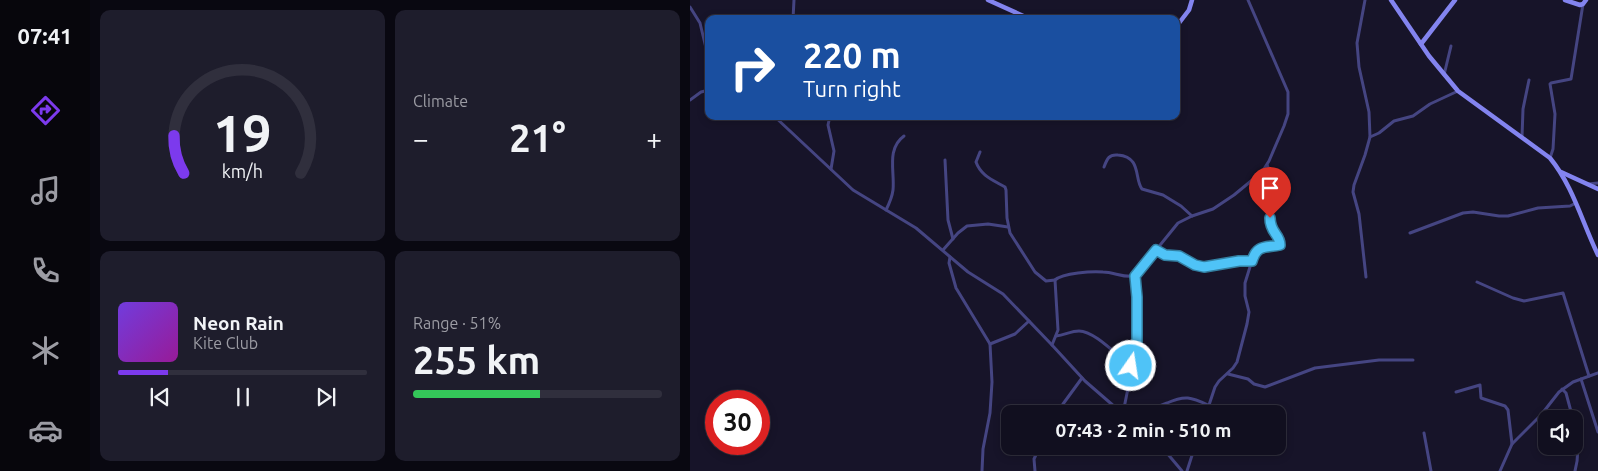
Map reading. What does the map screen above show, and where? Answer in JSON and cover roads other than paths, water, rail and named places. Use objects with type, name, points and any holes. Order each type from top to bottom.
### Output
[{"type":"main road","points":[[988,0],[1021,15]]},
{"type":"main road","points":[[1180,22],[1189,10],[1192,0]]},
{"type":"main road","points":[[1391,0],[1443,75],[1458,91],[1550,158],[1560,171],[1598,254]]},
{"type":"main road","points":[[1421,44],[1455,0]]},
{"type":"main road","points":[[1565,0],[1580,5],[1585,2]]},
{"type":"main road","points":[[1560,171],[1569,177],[1598,189]]},
{"type":"street","points":[[793,15],[794,0]]},
{"type":"street","points":[[1124,405],[1137,344],[1135,276],[1178,223],[1192,216],[1208,212],[1234,195],[1262,172],[1267,165],[1288,114],[1289,98],[1286,86],[1270,54],[1248,0]]},
{"type":"street","points":[[1365,0],[1357,43],[1369,112],[1370,136],[1353,192],[1359,214],[1366,277]]},
{"type":"street","points":[[1550,158],[1553,149],[1555,114],[1550,84],[1571,79],[1585,2]]},
{"type":"street","points":[[690,7],[700,22],[705,44]]},
{"type":"street","points":[[1443,75],[1451,46]]},
{"type":"street","points":[[1522,138],[1523,109],[1529,80]]},
{"type":"street","points":[[690,100],[705,91]]},
{"type":"street","points":[[1370,136],[1379,134],[1389,123],[1413,116],[1430,104],[1458,91]]},
{"type":"street","points":[[778,120],[853,190],[916,228],[968,272],[1003,294],[1082,378],[1113,405]]},
{"type":"street","points":[[829,120],[828,125],[834,151],[830,169]]},
{"type":"street","points":[[886,210],[893,193],[893,153],[904,136]]},
{"type":"street","points":[[980,152],[976,162],[982,173],[1005,187],[1008,227],[1013,238],[1035,272],[1046,281],[1055,280],[1060,276],[1098,272],[1108,272],[1122,277],[1135,276]]},
{"type":"street","points":[[1104,166],[1110,156],[1115,154],[1122,155],[1136,167],[1138,184],[1142,189],[1163,195],[1181,206],[1192,216]]},
{"type":"street","points":[[945,160],[948,220],[953,239]]},
{"type":"street","points":[[1161,405],[1180,397],[1195,398],[1209,405],[1219,381],[1228,374],[1237,362],[1249,312],[1245,296],[1245,283],[1252,261],[1256,251],[1268,246],[1278,246],[1280,242],[1270,226],[1273,181],[1267,165]]},
{"type":"street","points":[[1588,184],[1598,183]]},
{"type":"street","points":[[1410,233],[1463,213],[1473,212],[1508,216],[1538,208],[1570,206],[1576,203]]},
{"type":"street","points":[[943,250],[964,227],[972,224],[1008,227]]},
{"type":"street","points":[[1156,250],[1165,255],[1179,256],[1195,265],[1204,267],[1239,261],[1252,261]]},
{"type":"street","points":[[950,258],[949,263],[956,288],[990,344],[992,373],[990,413],[982,449],[982,471]]},
{"type":"street","points":[[1052,345],[1058,325],[1055,280]]},
{"type":"street","points":[[1477,282],[1524,301],[1562,293],[1589,376]]},
{"type":"street","points":[[990,344],[1015,334],[1029,321]]},
{"type":"street","points":[[1056,336],[1072,331],[1087,332],[1100,340],[1116,356],[1131,366]]},
{"type":"street","points":[[1228,374],[1248,379],[1254,384],[1265,387],[1315,368],[1379,360],[1413,360]]},
{"type":"street","points":[[1500,471],[1512,444],[1542,415],[1562,389],[1573,382],[1598,373]]},
{"type":"street","points":[[1062,405],[1082,378]]},
{"type":"street","points":[[1581,379],[1598,432]]},
{"type":"street","points":[[1456,392],[1480,385],[1481,398],[1505,406],[1508,410],[1512,444]]},
{"type":"street","points":[[1562,389],[1566,393],[1570,410]]},
{"type":"street","points":[[1424,433],[1432,471]]},
{"type":"street","points":[[1035,471],[1034,459],[1036,455]]},
{"type":"street","points":[[1169,455],[1182,471]]},
{"type":"street","points":[[1187,471],[1191,455]]},
{"type":"street","points":[[1575,471],[1578,455]]}]
